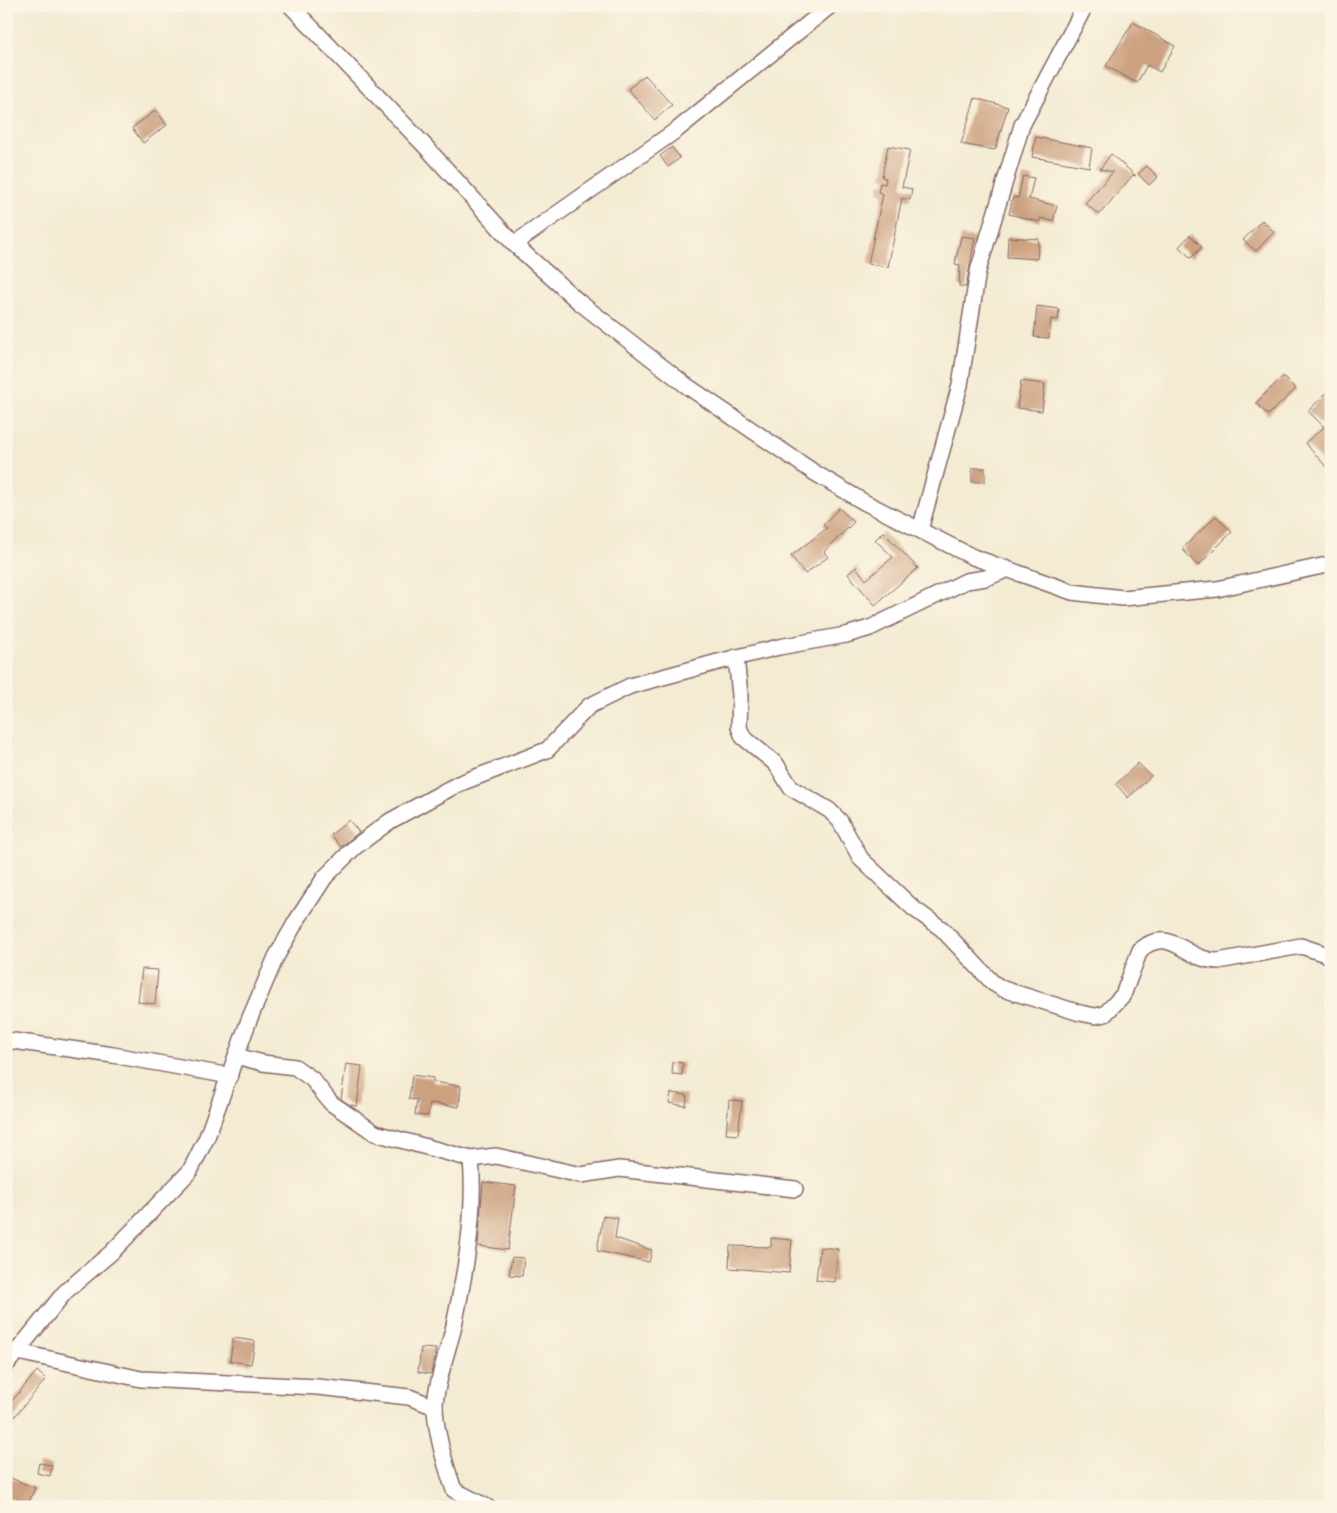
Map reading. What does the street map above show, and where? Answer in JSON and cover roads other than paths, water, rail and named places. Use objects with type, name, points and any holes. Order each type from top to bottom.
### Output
[{"type":"street","points":[[291,6],[514,244],[579,302],[687,386],[815,473],[864,502],[974,557],[1072,592],[1123,598],[1217,589],[1331,564]]},
{"type":"street","points":[[514,244],[678,129],[830,6]]},
{"type":"street","points":[[920,530],[960,385],[978,271],[1022,125],[1086,6]]},
{"type":"street","points":[[966,581],[974,557]]},
{"type":"street","points":[[6,1365],[65,1292],[112,1252],[190,1172],[208,1138],[249,1020],[276,956],[325,877],[355,847],[390,821],[458,784],[547,750],[589,706],[606,696],[630,686],[736,658],[846,635],[870,628],[966,581],[986,578],[1006,570]]},
{"type":"street","points":[[736,658],[740,695],[739,727],[743,737],[776,764],[791,788],[829,810],[840,821],[862,860],[913,908],[942,928],[993,983],[1004,989],[1080,1013],[1096,1016],[1105,1014],[1123,995],[1140,950],[1157,941],[1166,940],[1207,961],[1218,961],[1301,946],[1331,956]]},
{"type":"street","points":[[6,1040],[114,1055],[230,1076]]},
{"type":"street","points":[[236,1056],[263,1063],[295,1067],[312,1079],[332,1103],[375,1133],[471,1159],[496,1156],[581,1175],[619,1170],[795,1189]]},
{"type":"street","points":[[471,1159],[474,1195],[468,1243],[454,1327],[435,1407],[444,1462],[454,1490],[487,1507]]},
{"type":"street","points":[[18,1352],[141,1379],[318,1386],[409,1397],[435,1407]]}]
